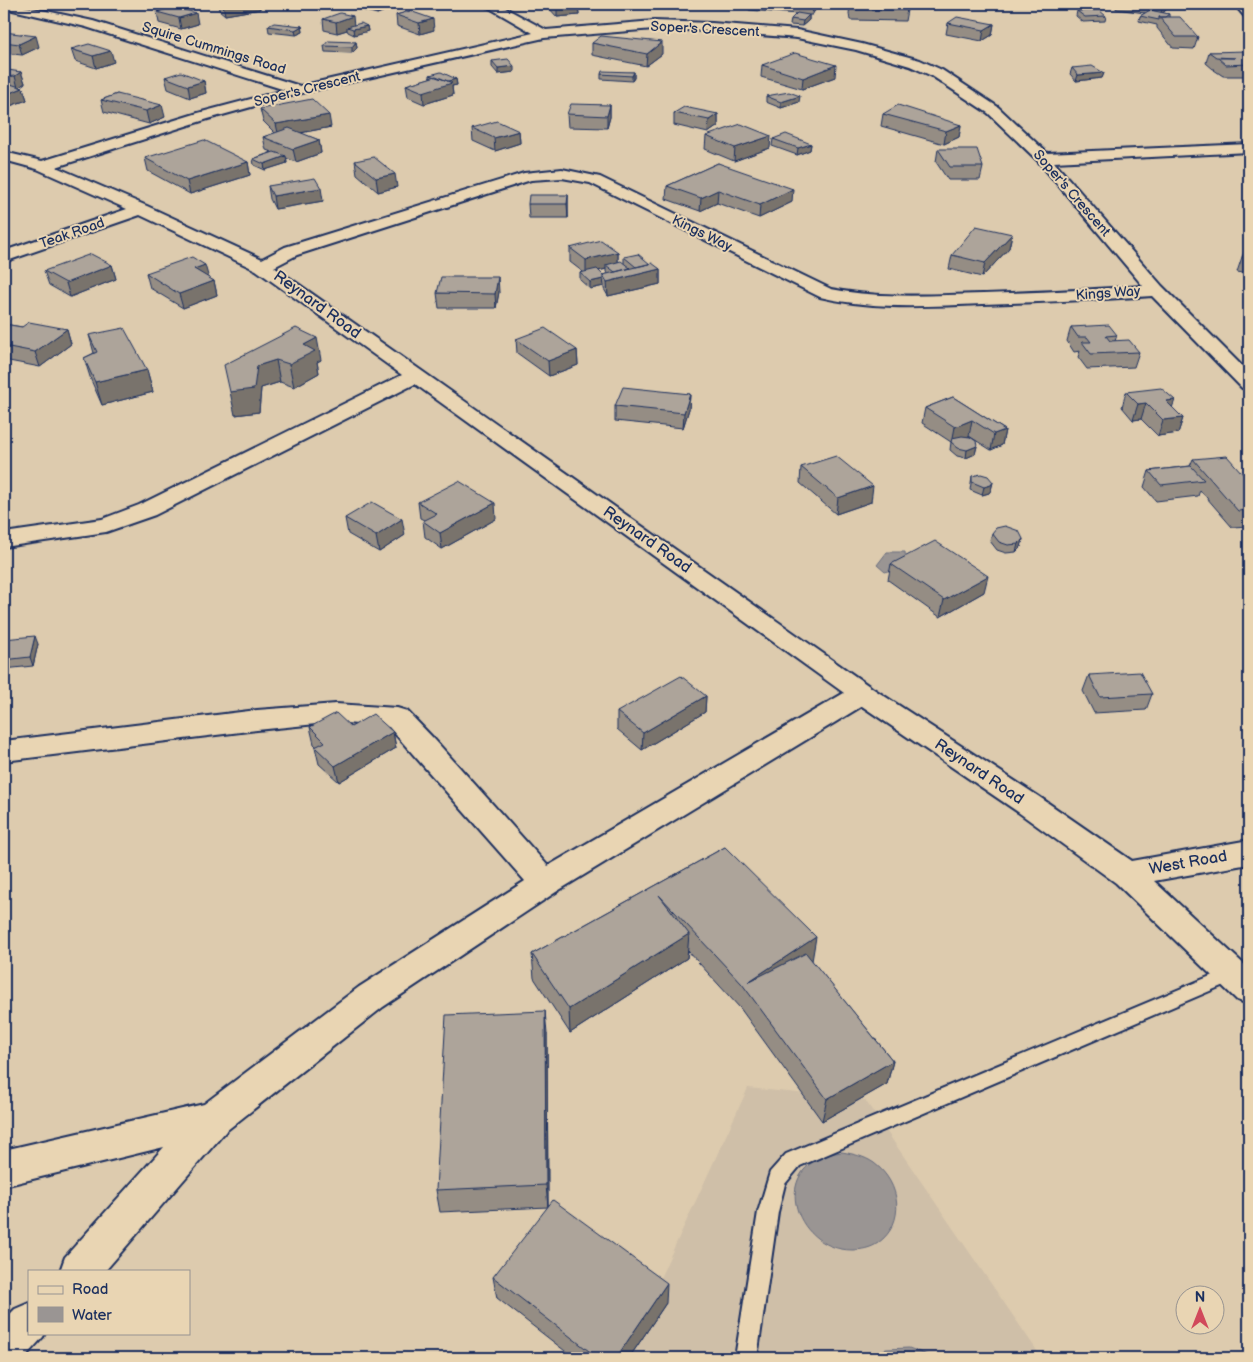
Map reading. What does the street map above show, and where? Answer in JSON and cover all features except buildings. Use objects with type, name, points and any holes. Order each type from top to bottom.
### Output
[{"type":"street","points":[[490,4],[544,34]]},
{"type":"street","points":[[1240,4],[1249,14]]},
{"type":"street","name":"Squire Cummings Road","points":[[4,5],[88,24],[300,90]]},
{"type":"street","name":"Soper's Crescent","points":[[42,166],[203,116],[300,90],[544,34],[626,27],[682,25],[797,34],[858,47],[914,63],[937,73],[994,110],[1043,158],[1156,290],[1249,384]]},
{"type":"street","points":[[1043,158],[1249,148]]},
{"type":"street","name":"Reynard Road","points":[[4,156],[42,166],[141,209],[262,266],[863,694],[1028,804],[1127,874],[1249,990]]},
{"type":"street","name":"Kings Way","points":[[262,266],[291,251],[529,176],[549,173],[573,174],[595,180],[826,293],[861,300],[916,302],[1156,290]]},
{"type":"street","name":"Teak Road","points":[[4,257],[141,209]]},
{"type":"street","points":[[4,540],[106,524],[148,510],[416,376]]},
{"type":"street","points":[[80,1270],[213,1119],[371,997],[545,883],[863,694]]},
{"type":"street","points":[[4,751],[257,720],[336,713],[397,718],[545,883]]},
{"type":"street","name":"West Road","points":[[1127,874],[1249,852]]},
{"type":"street","points":[[4,1168],[213,1119]]},
{"type":"street","points":[[4,1350],[28,1324]]},
{"type":"lane","points":[[746,1358],[768,1212],[777,1179],[794,1160],[1232,974]]},
{"type":"shaded area","points":[[748,1088],[865,1100],[1042,1358],[623,1358]]},
{"type":"water","points":[[887,552],[905,552],[906,561],[896,569],[885,572],[877,565]]},
{"type":"water","points":[[842,1152],[862,1157],[874,1163],[883,1171],[895,1192],[897,1203],[893,1225],[887,1235],[878,1243],[859,1250],[831,1246],[814,1236],[802,1221],[796,1204],[796,1187],[803,1171],[818,1159]]},
{"type":"water","points":[[909,1348],[935,1358],[866,1358],[886,1349]]}]
